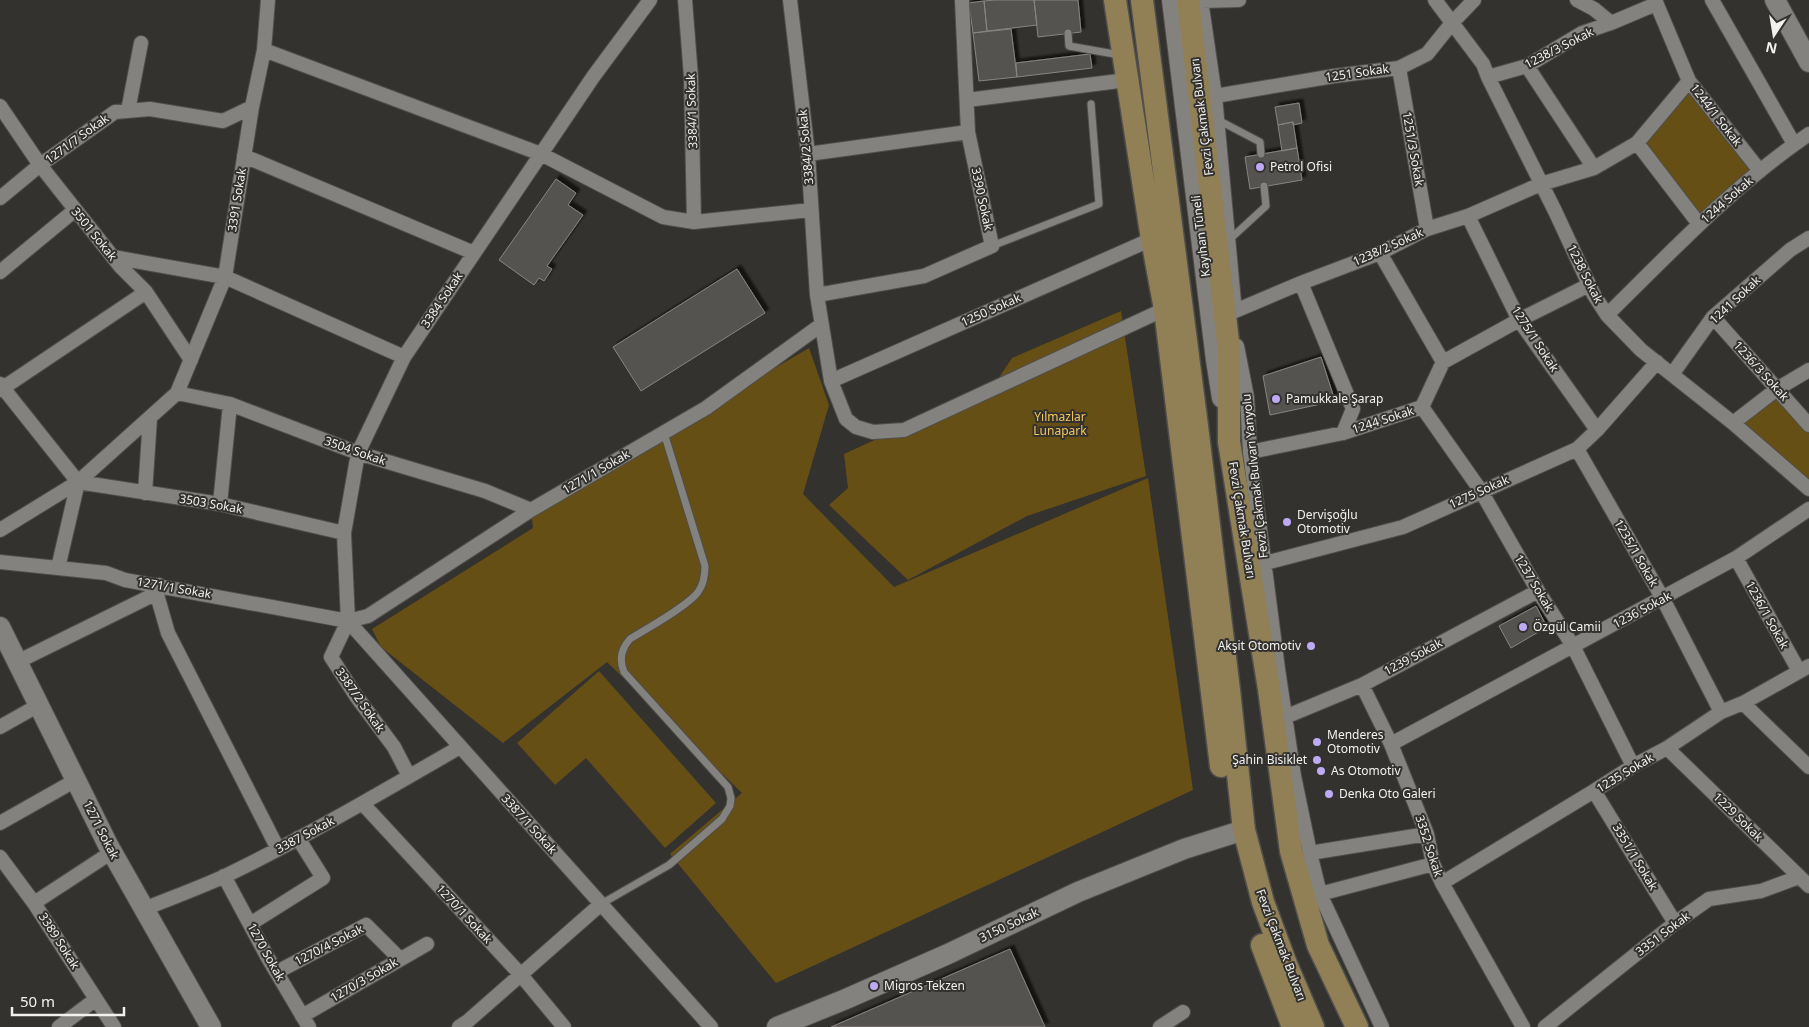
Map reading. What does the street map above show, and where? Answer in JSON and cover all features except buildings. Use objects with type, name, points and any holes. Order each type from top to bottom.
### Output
[{"type":"main road","points":[[1115,0],[1152,239],[1165,309],[1237,832],[1260,938],[1293,1027]]},
{"type":"main road","name":"Fevzi Çakmak Bulvarı","points":[[1142,0],[1228,680],[1237,832],[1286,964],[1313,1027]]},
{"type":"main road","name":"Kayıhan Tüneli","points":[[1172,0],[1216,360],[1229,442]]},
{"type":"main road","name":"Fevzi Çakmak Bulvarı","points":[[1197,0],[1229,350],[1229,442],[1269,689],[1291,851],[1318,945],[1357,1027]]},
{"type":"main road","points":[[1775,0],[1809,62]]},
{"type":"main road","name":"1271 Sokak","points":[[0,627],[112,852],[211,1027]]},
{"type":"main road","name":"3150 Sokak","points":[[777,1027],[948,954],[1078,892],[1184,849],[1237,832]]},
{"type":"main road","points":[[1260,938],[1263,902]]},
{"type":"street","name":"3391 Sokak","points":[[177,393],[225,277],[252,106],[264,50],[268,0]]},
{"type":"street","name":"3384 Sokak","points":[[348,621],[344,533],[358,453],[404,357],[593,77],[650,0]]},
{"type":"street","name":"3384/1 Sokak","points":[[685,0],[691,77],[694,222]]},
{"type":"street","name":"3384/2 Sokak","points":[[790,0],[808,154],[817,295],[821,325],[831,381],[846,419],[856,427],[872,432],[904,430],[1165,309]]},
{"type":"street","name":"3390 Sokak","points":[[817,295],[924,276],[992,246],[968,132],[962,0]]},
{"type":"street","points":[[1197,0],[1239,0]]},
{"type":"street","name":"Fevzi Çakmak Bulvarı Yanyolu","points":[[1197,0],[1217,119],[1237,350],[1247,397],[1250,452],[1294,776],[1320,894],[1382,1027]]},
{"type":"street","name":"1238 Sokak","points":[[1435,0],[1483,64],[1589,285],[1607,315],[1641,350],[1673,373],[1809,489]]},
{"type":"street","name":"1251 Sokak","points":[[1214,96],[1334,76],[1399,68],[1427,54],[1474,0]]},
{"type":"street","points":[[1577,0],[1594,9],[1611,24]]},
{"type":"street","points":[[1712,0],[1794,144]]},
{"type":"street","name":"1238/3 Sokak","points":[[1488,77],[1527,66],[1582,33],[1611,24],[1655,2]]},
{"type":"street","name":"1244/1 Sokak","points":[[1655,2],[1689,81],[1760,171]]},
{"type":"street","points":[[128,111],[141,42]]},
{"type":"street","points":[[264,50],[541,154],[663,217],[694,222],[811,210]]},
{"type":"street","points":[[1527,66],[1594,168]]},
{"type":"street","name":"1251/3 Sokak","points":[[1399,68],[1427,229]]},
{"type":"street","points":[[967,100],[1127,80]]},
{"type":"street","name":"1238/2 Sokak","points":[[1235,311],[1302,282],[1380,253],[1427,229],[1468,216],[1541,184],[1594,168],[1637,143],[1689,81]]},
{"type":"street","name":"3501 Sokak","points":[[0,106],[40,166],[113,257],[146,292],[191,360]]},
{"type":"street","name":"1271/7 Sokak","points":[[0,198],[40,166],[115,112],[150,109],[223,121],[252,106]]},
{"type":"street","points":[[808,154],[968,132]]},
{"type":"street","name":"1244 Sokak","points":[[1607,315],[1699,224],[1760,171],[1809,134]]},
{"type":"street","points":[[1637,143],[1699,224]]},
{"type":"street","points":[[244,156],[474,253]]},
{"type":"street","points":[[0,272],[75,210]]},
{"type":"street","name":"1275/1 Sokak","points":[[1468,216],[1519,320],[1596,430]]},
{"type":"street","name":"1241 Sokak","points":[[1673,373],[1713,317],[1790,250],[1809,238]]},
{"type":"street","name":"1250 Sokak","points":[[831,381],[1152,239]]},
{"type":"street","points":[[1380,253],[1443,362],[1519,320],[1589,285]]},
{"type":"street","points":[[113,257],[225,277],[404,357]]},
{"type":"street","points":[[1302,282],[1353,409],[1343,433]]},
{"type":"street","points":[[78,482],[1,387],[146,292]]},
{"type":"street","name":"1236/3 Sokak","points":[[1713,317],[1809,425]]},
{"type":"street","name":"1271/1 Sokak","points":[[0,562],[106,573],[158,589],[348,621],[368,616],[531,510],[706,408],[821,325]]},
{"type":"street","name":"1244 Sokak","points":[[1250,452],[1343,433],[1422,407],[1443,362]]},
{"type":"street","name":"1275 Sokak","points":[[1265,563],[1403,527],[1481,490],[1577,449],[1657,362]]},
{"type":"street","points":[[1732,423],[1777,389],[1809,370]]},
{"type":"street","points":[[0,530],[78,482],[177,393]]},
{"type":"street","name":"3504 Sokak","points":[[177,393],[230,404],[358,453],[485,491],[531,510]]},
{"type":"street","points":[[220,504],[230,404]]},
{"type":"street","name":"1237 Sokak","points":[[1422,407],[1481,490],[1538,590],[1573,646],[1633,766]]},
{"type":"street","points":[[145,493],[150,418]]},
{"type":"street","name":"1235/1 Sokak","points":[[1577,449],[1663,599],[1721,712]]},
{"type":"street","points":[[58,568],[78,482]]},
{"type":"street","name":"3503 Sokak","points":[[78,482],[220,504],[344,533]]},
{"type":"street","name":"1236 Sokak","points":[[1391,744],[1736,558],[1809,509]]},
{"type":"street","name":"1236/1 Sokak","points":[[1736,558],[1804,669]]},
{"type":"street","points":[[17,662],[158,589],[168,633],[278,849]]},
{"type":"street","name":"1239 Sokak","points":[[1285,717],[1362,685],[1538,590]]},
{"type":"street","name":"3387/1 Sokak","points":[[348,621],[711,1027]]},
{"type":"street","name":"3387/2 Sokak","points":[[348,621],[331,657],[356,696],[394,747],[409,776]]},
{"type":"street","name":"1235 Sokak","points":[[1442,883],[1633,766],[1667,748],[1721,712],[1742,703],[1804,669]]},
{"type":"street","name":"3352 Sokak","points":[[1362,685],[1391,744],[1427,834],[1433,864],[1523,1027]]},
{"type":"street","points":[[1742,703],[1809,768]]},
{"type":"street","points":[[0,727],[39,705]]},
{"type":"street","name":"3387 Sokak","points":[[144,909],[224,876],[278,849],[363,804],[460,747]]},
{"type":"street","name":"1229 Sokak","points":[[1667,748],[1804,881]]},
{"type":"street","points":[[0,824],[76,780]]},
{"type":"street","name":"3351/1 Sokak","points":[[1594,791],[1675,923]]},
{"type":"street","name":"1270/1 Sokak","points":[[363,804],[520,975],[563,1027]]},
{"type":"street","points":[[1310,853],[1427,834]]},
{"type":"street","points":[[250,924],[323,878],[298,838]]},
{"type":"street","points":[[34,903],[112,852]]},
{"type":"street","name":"3389 Sokak","points":[[0,857],[34,903],[114,1027]]},
{"type":"street","points":[[1320,894],[1433,864]]},
{"type":"street","name":"1270 Sokak","points":[[224,876],[306,1021]]},
{"type":"street","name":"3351 Sokak","points":[[1545,1027],[1675,923],[1709,899],[1761,891],[1804,881]]},
{"type":"street","points":[[459,1027],[468,1022],[601,904]]},
{"type":"street","name":"1270/4 Sokak","points":[[277,972],[366,925],[400,959]]},
{"type":"street","name":"1270/3 Sokak","points":[[306,1021],[426,944]]},
{"type":"street","points":[[58,1027],[96,999]]},
{"type":"street","points":[[1160,1027],[1183,1012],[1184,1027]]},
{"type":"lane","points":[[1068,33],[1069,46],[1123,56]]},
{"type":"lane","points":[[992,246],[1099,204],[1091,104]]},
{"type":"lane","points":[[1217,119],[1260,142],[1261,154]]},
{"type":"lane","points":[[1228,240],[1266,206],[1264,186]]},
{"type":"lane","points":[[601,904],[669,865],[722,819],[730,806],[731,798],[728,787],[624,672],[622,666],[621,654],[630,639],[689,601],[699,591],[705,575],[705,566],[664,433]]},
{"type":"green space","points":[[1689,81],[1760,171],[1699,224],[1637,143]]},
{"type":"green space","name":"Yılmazlar Lunapark","points":[[1121,311],[1146,476],[1027,516],[908,580],[829,505],[848,488],[844,454],[994,385],[1012,358]]},
{"type":"green space","points":[[809,348],[829,405],[803,494],[894,587],[1148,478],[1193,790],[776,983],[670,854],[742,793],[607,662],[503,743],[381,647],[372,629],[533,528],[531,510]]},
{"type":"green space","points":[[1777,389],[1809,425],[1809,489],[1733,423]]},
{"type":"green space","points":[[599,671],[716,803],[665,848],[586,758],[555,785],[517,743]]},
{"type":"place","name":"Petrol Ofisi","points":[[1260,167]]},
{"type":"place","name":"Pamukkale Şarap","points":[[1276,399]]},
{"type":"place","name":"Dervişoğlu Otomotiv","points":[[1287,522]]},
{"type":"place","name":"Özgül Camii","points":[[1523,627]]},
{"type":"place","name":"Akşit Otomotiv","points":[[1311,646]]},
{"type":"place","name":"Menderes Otomotiv","points":[[1317,742]]},
{"type":"place","name":"Şahin Bisiklet","points":[[1317,760]]},
{"type":"place","name":"As Otomotiv","points":[[1321,771]]},
{"type":"place","name":"Denka Oto Galeri","points":[[1329,794]]},
{"type":"place","name":"Migros Tekzen","points":[[874,986]]}]
